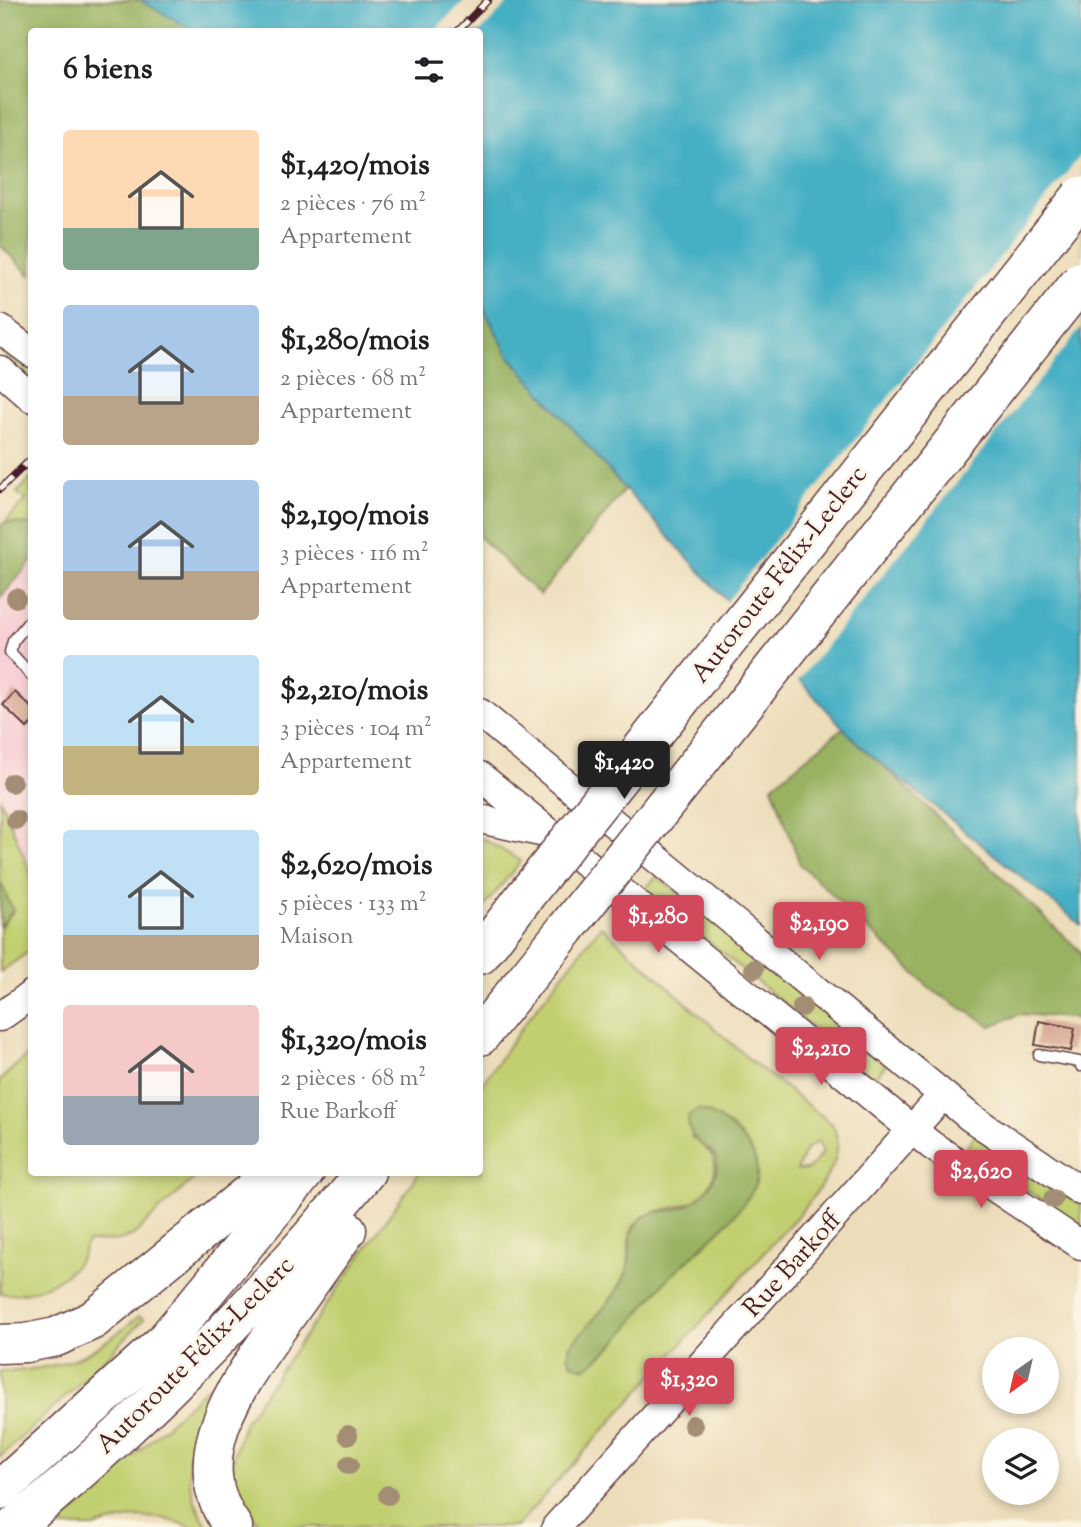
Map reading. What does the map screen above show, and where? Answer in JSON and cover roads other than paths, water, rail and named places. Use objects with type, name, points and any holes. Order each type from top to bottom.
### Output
[{"type":"highway","name":"Autoroute Félix-Leclerc","points":[[483,950],[1081,196]]},
{"type":"highway","name":"Autoroute Félix-Leclerc","points":[[486,1029],[1081,281]]},
{"type":"highway","points":[[0,1344],[26,1343],[56,1337],[93,1320],[270,1176]]},
{"type":"highway","name":"Autoroute Félix-Leclerc","points":[[0,1490],[164,1342],[302,1176]]},
{"type":"highway","name":"Autoroute Félix-Leclerc","points":[[15,1527],[106,1448],[202,1357],[276,1278],[363,1176]]},
{"type":"highway","points":[[233,1527],[218,1500],[212,1474],[214,1445],[225,1413],[245,1375],[384,1176]]},
{"type":"street","points":[[0,329],[28,350]]},
{"type":"street","points":[[0,370],[28,394]]},
{"type":"street","points":[[483,715],[943,1095],[990,1131],[1081,1191]]},
{"type":"street","points":[[483,779],[913,1131],[968,1172],[1081,1245]]},
{"type":"street","points":[[483,820],[548,833]]},
{"type":"street","points":[[0,1017],[28,997]]},
{"type":"street","name":"Rue Barkoff","points":[[556,1527],[943,1095]]},
{"type":"lane","points":[[28,623],[13,641],[10,652],[28,672]]},
{"type":"lane","points":[[1039,1055],[1080,1060]]},
{"type":"water","points":[[140,0],[1081,0],[1081,925],[861,747],[625,489],[507,353],[483,307],[483,28],[189,28]]},
{"type":"railway","points":[[461,28],[488,0]]},
{"type":"railway","points":[[0,489],[28,462]]}]
